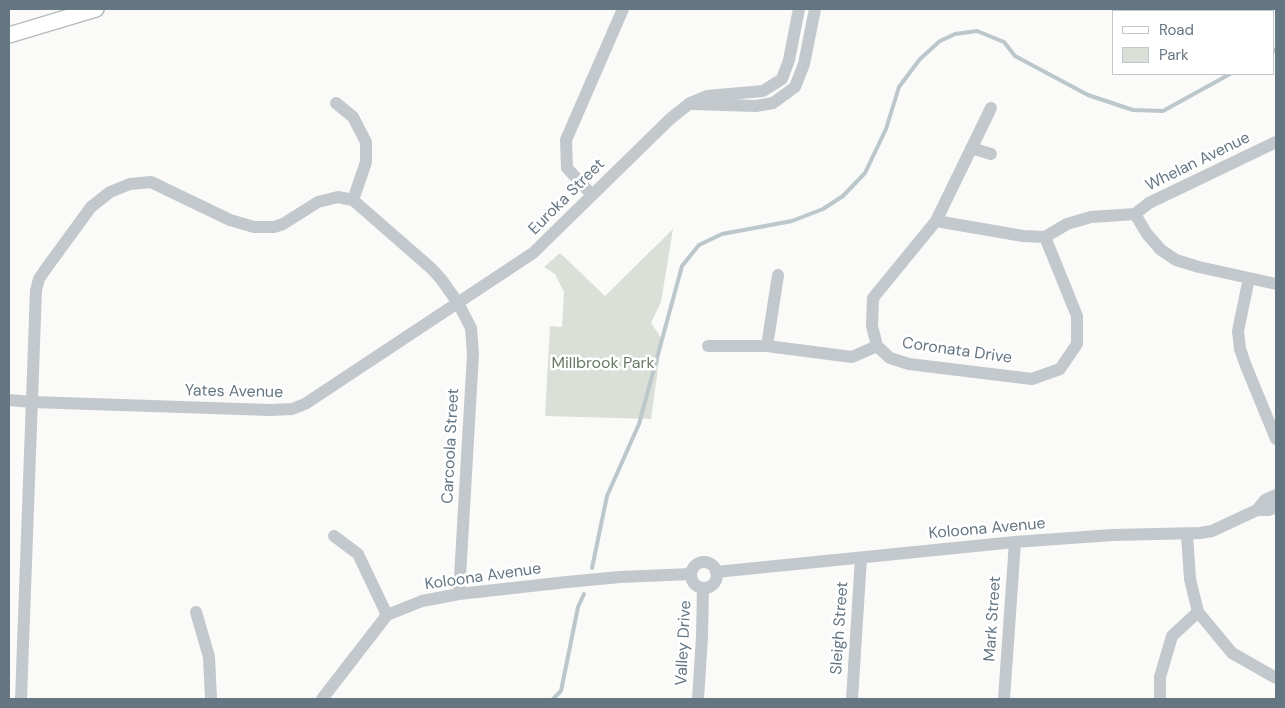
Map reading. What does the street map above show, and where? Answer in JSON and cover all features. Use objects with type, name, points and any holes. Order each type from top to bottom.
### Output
[{"type":"main road","points":[[9,35],[96,9]]},
{"type":"street","points":[[592,195],[567,168],[566,140],[623,9]]},
{"type":"street","name":"Euroka Street","points":[[458,303],[533,253],[670,119],[690,103],[707,96],[763,91],[782,79],[789,60],[799,9]]},
{"type":"street","points":[[690,103],[756,106],[773,103],[794,88],[804,64],[815,9]]},
{"type":"street","points":[[21,699],[35,306],[39,279],[92,208],[110,192],[130,184],[151,182],[230,220],[254,227],[266,228],[283,224],[318,202],[338,197],[352,200],[366,162],[366,142],[356,122],[336,103]]},
{"type":"street","points":[[708,346],[767,346],[852,357],[877,346],[872,326],[874,298],[936,221],[991,108]]},
{"type":"street","name":"Whelan Avenue","points":[[1135,214],[1149,203],[1276,142]]},
{"type":"street","points":[[971,148],[990,154]]},
{"type":"street","name":"Carcoola Street","points":[[352,200],[432,269],[458,303],[471,328],[473,354],[459,594]]},
{"type":"street","points":[[936,221],[1023,236],[1045,237],[1067,224],[1091,217],[1135,214],[1147,234],[1161,250],[1176,260],[1276,284]]},
{"type":"street","name":"Coronata Drive","points":[[877,346],[890,358],[909,364],[1032,379],[1060,368],[1077,344],[1077,316],[1045,237]]},
{"type":"street","points":[[767,346],[778,275]]},
{"type":"street","points":[[1248,278],[1238,331],[1240,349],[1276,439]]},
{"type":"street","name":"Yates Avenue","points":[[9,400],[270,410],[292,409],[305,404],[458,303]]},
{"type":"street","name":"Koloona Avenue","points":[[1257,510],[1265,500],[1276,495]]},
{"type":"street","name":"Koloona Avenue","points":[[716,572],[1016,542],[1112,535],[1187,534],[1212,531],[1257,510],[1269,510],[1276,507]]},
{"type":"street","points":[[1187,534],[1190,579],[1198,612],[1232,653],[1276,678]]},
{"type":"street","points":[[334,536],[358,554],[388,615]]},
{"type":"street","name":"Mark Street","points":[[1004,699],[1016,542]]},
{"type":"street","name":"Sleigh Street","points":[[852,699],[861,558]]},
{"type":"street","points":[[701,563],[711,565],[716,572],[714,583],[703,588],[697,586],[691,574],[694,566],[701,563]]},
{"type":"street","name":"Koloona Avenue","points":[[322,699],[388,615],[422,601],[459,594],[620,577],[691,574]]},
{"type":"street","name":"Valley Drive","points":[[698,699],[703,588]]},
{"type":"street","points":[[196,612],[209,657],[211,699]]},
{"type":"street","points":[[1160,699],[1160,677],[1172,636],[1198,612]]},
{"type":"green space","name":"Millbrook Park","points":[[673,229],[661,302],[651,323],[662,339],[651,419],[545,416],[550,326],[562,327],[564,292],[555,274],[544,267],[560,253],[605,296]]},
{"type":"waterway","points":[[592,568],[607,496],[639,424],[682,266],[699,245],[722,234],[792,221],[823,209],[843,196],[865,173],[886,129],[899,87],[920,59],[940,41],[955,34],[977,31],[1004,42],[1015,56],[1088,95],[1133,110],[1163,111],[1228,75]]},
{"type":"waterway","points":[[553,699],[561,691],[578,607],[584,594]]}]
